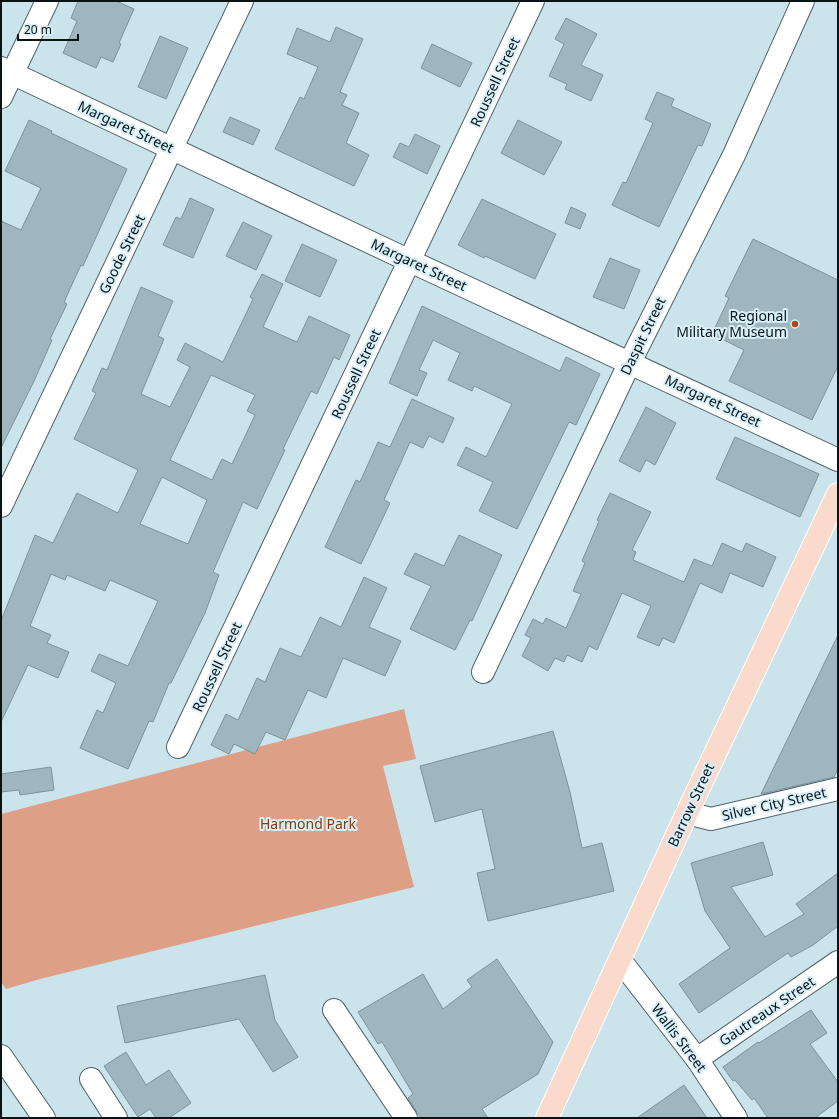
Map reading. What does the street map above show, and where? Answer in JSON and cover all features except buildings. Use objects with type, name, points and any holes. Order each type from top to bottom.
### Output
[{"type":"main road","name":"Barrow Street","points":[[547,1118],[687,813],[838,494]]},
{"type":"street","points":[[1,96],[7,70],[46,1]]},
{"type":"street","name":"Goode Street","points":[[1,506],[242,1]]},
{"type":"street","name":"Roussell Street","points":[[178,747],[533,1]]},
{"type":"street","name":"Daspit Street","points":[[483,672],[630,362],[734,155],[803,1]]},
{"type":"street","name":"Margaret Street","points":[[7,70],[410,261],[838,460]]},
{"type":"street","name":"Silver City Street","points":[[687,813],[711,819],[838,788]]},
{"type":"street","name":"Wallis Street","points":[[620,960],[697,1059],[736,1118]]},
{"type":"street","name":"Gautreaux Street","points":[[697,1059],[838,962]]},
{"type":"street","points":[[334,1010],[406,1118]]},
{"type":"street","points":[[1,1056],[44,1118]]},
{"type":"street","points":[[91,1079],[116,1118]]},
{"type":"green space","name":"Harmond Park","points":[[404,709],[416,759],[383,766],[414,887],[40,979],[6,989],[1,982],[1,814]]},
{"type":"place","name":"Regional Military Museum","points":[[795,324]]}]
